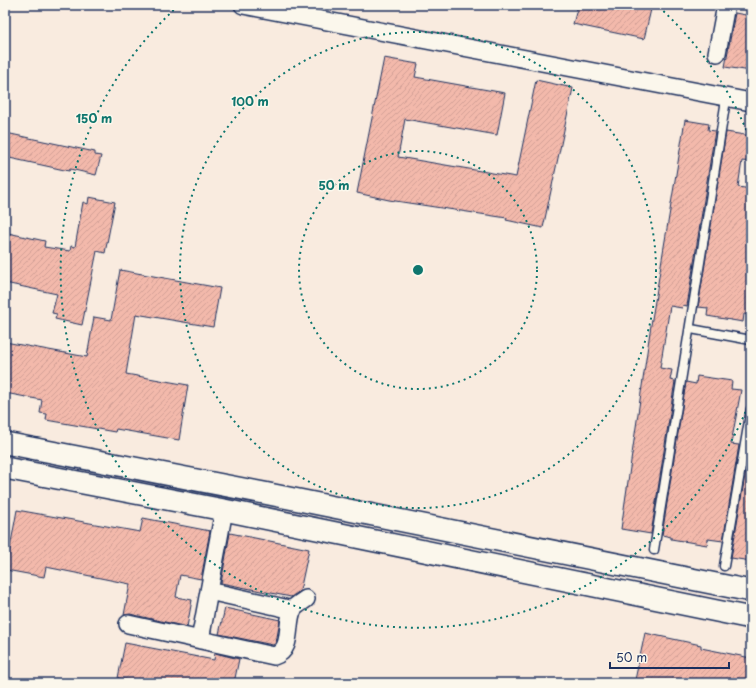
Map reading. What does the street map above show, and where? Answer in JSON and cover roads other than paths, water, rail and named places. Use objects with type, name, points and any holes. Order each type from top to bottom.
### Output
[{"type":"street","points":[[243,5],[751,102]]},
{"type":"street","points":[[717,53],[726,5]]},
{"type":"street","points":[[5,443],[272,494],[751,591]]},
{"type":"street","points":[[5,468],[224,510],[751,618]]},
{"type":"street","points":[[200,640],[224,510]]},
{"type":"street","points":[[209,591],[293,610]]},
{"type":"street","points":[[128,624],[267,655],[281,654],[285,648],[293,610],[306,599]]},
{"type":"lane","points":[[654,550],[725,106]]},
{"type":"lane","points":[[690,329],[751,340]]},
{"type":"lane","points":[[724,566],[751,410]]}]
